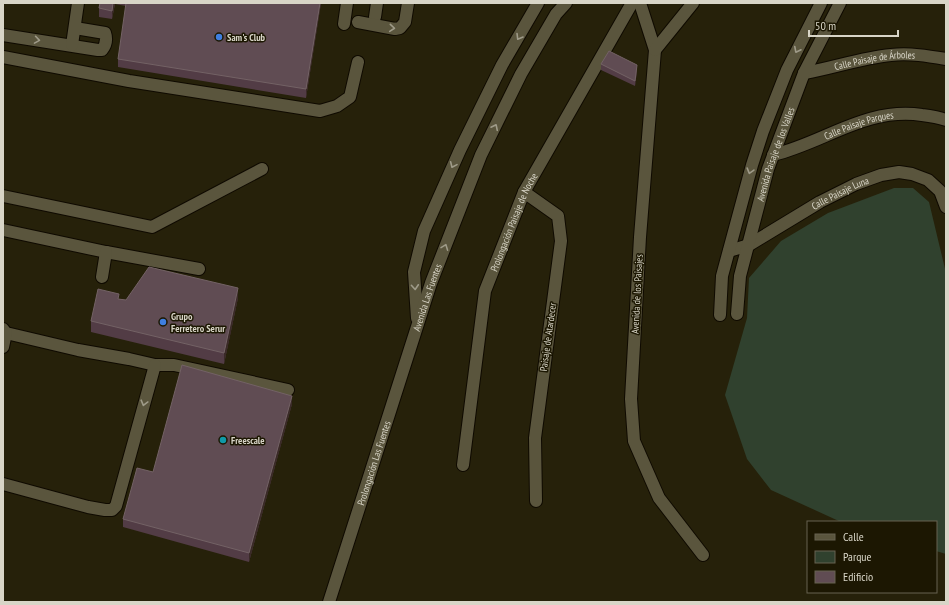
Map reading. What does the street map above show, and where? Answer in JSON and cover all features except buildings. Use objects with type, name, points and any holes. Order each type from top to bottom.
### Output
[{"type":"street","points":[[72,45],[78,3]]},
{"type":"street","points":[[344,24],[347,3]]},
{"type":"street","points":[[375,17],[377,3]]},
{"type":"street","points":[[358,22],[395,29],[400,28],[405,22],[408,3]]},
{"type":"street","name":"Avenida Las Fuentes","points":[[418,323],[414,272],[424,231],[460,150],[502,66],[538,3]]},
{"type":"street","name":"Avenida Las Fuentes","points":[[418,323],[431,283],[481,155],[521,74],[556,14],[566,3]]},
{"type":"street","points":[[655,50],[693,3]]},
{"type":"street","name":"Avenida Paisaje de los Valles","points":[[720,315],[722,276],[745,190],[763,131],[787,70],[821,3]]},
{"type":"street","name":"Avenida Paisaje de los Valles","points":[[737,314],[740,276],[768,169],[804,73],[840,3]]},
{"type":"street","name":"Avenida de los Paisajes","points":[[632,4],[643,16],[655,50],[638,260],[631,399],[634,441],[659,498],[702,555]]},
{"type":"street","name":"Prolongación Paisaje de Noche","points":[[462,465],[485,291],[524,192],[632,4]]},
{"type":"street","points":[[3,35],[98,50],[102,50],[105,47],[105,33],[75,28]]},
{"type":"street","name":"Calle Paisaje de Árboles","points":[[804,73],[892,54],[917,54],[946,59]]},
{"type":"street","points":[[3,57],[130,81],[320,111],[337,106],[350,97],[358,62]]},
{"type":"street","name":"Calle Paisaje Parques","points":[[773,155],[787,152],[855,123],[882,115],[913,113],[938,117],[946,120]]},
{"type":"street","points":[[3,196],[152,227],[262,169]]},
{"type":"street","name":"Calle Paisaje Luna","points":[[729,251],[749,245],[820,202],[856,184],[881,175],[899,172],[912,174],[928,180],[940,191],[946,207]]},
{"type":"street","name":"Paisaje de Atardecer","points":[[524,192],[558,216],[561,241],[535,438],[536,501]]},
{"type":"street","points":[[3,230],[106,252],[199,269]]},
{"type":"street","points":[[102,277],[106,252]]},
{"type":"street","name":"Prolongación Las Fuentes","points":[[329,602],[418,323]]},
{"type":"street","points":[[4,338],[129,359],[155,365],[174,365],[288,390]]},
{"type":"street","points":[[3,484],[88,507],[112,510],[116,506],[155,365]]},
{"type":"green space","points":[[894,188],[913,188],[929,202],[946,273],[946,554],[937,551],[937,521],[839,521],[771,490],[747,459],[725,395],[747,318],[749,278],[781,241],[828,213]]},
{"type":"place","name":"Sam's Club","points":[[219,37]]},
{"type":"place","name":"Grupo Ferretero Serur","points":[[163,322]]},
{"type":"place","name":"Freescale","points":[[223,440]]}]
